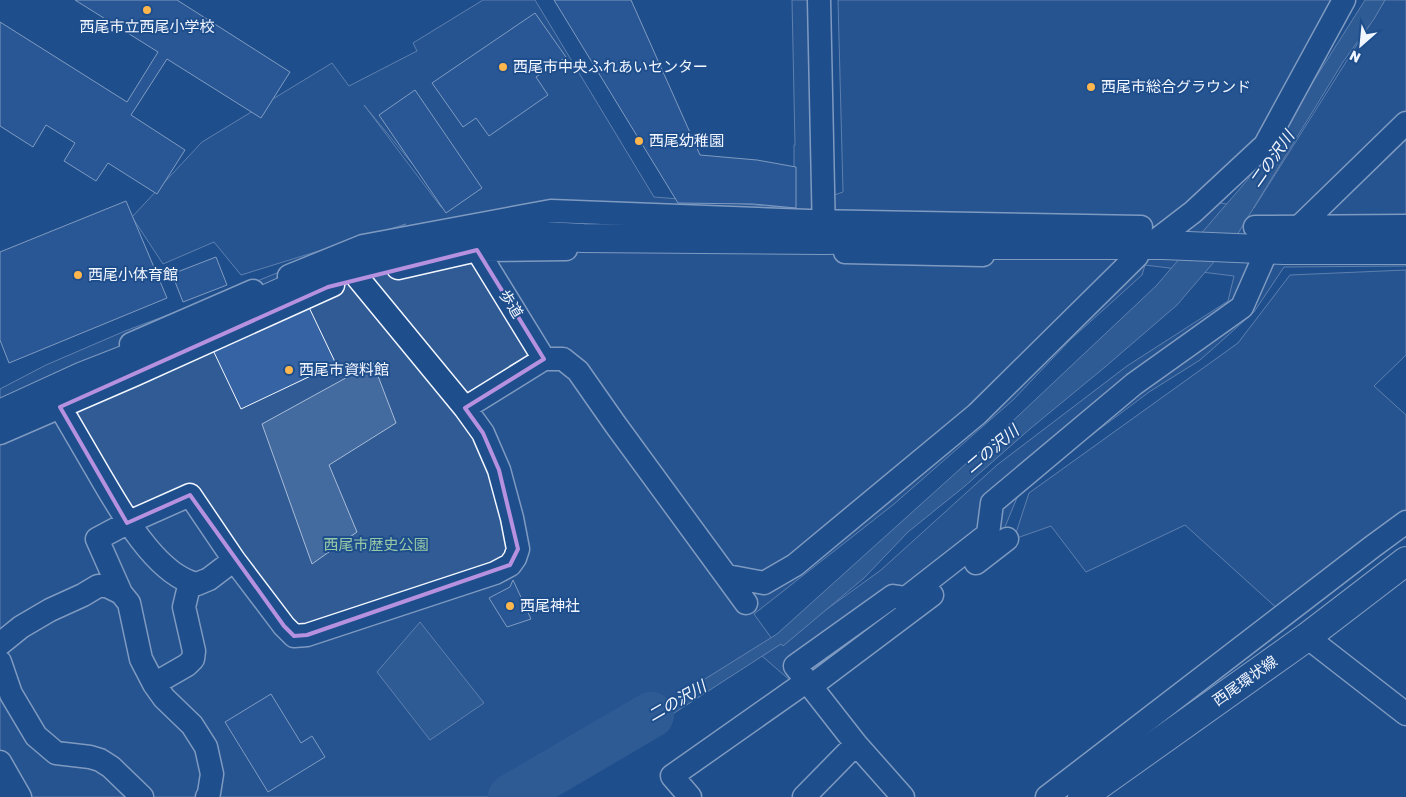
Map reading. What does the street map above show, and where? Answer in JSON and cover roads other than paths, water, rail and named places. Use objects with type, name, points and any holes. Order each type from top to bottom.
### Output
[{"type":"street","points":[[805,0],[819,228]]},
{"type":"street","points":[[819,0],[819,228]]},
{"type":"street","points":[[727,576],[764,583],[795,564],[977,414],[1148,244],[1193,212],[1265,145],[1344,0]]},
{"type":"street","points":[[1300,226],[1406,123]]},
{"type":"street","points":[[0,403],[215,307],[362,246],[550,211],[819,228],[937,238],[986,245],[1148,244],[1279,255],[1406,260]]},
{"type":"street","points":[[1255,227],[1406,226]]},
{"type":"street","points":[[0,414],[83,376],[170,342],[295,286],[355,266],[480,233],[583,238],[819,228]]},
{"type":"street","points":[[0,432],[201,346],[328,286],[477,250],[651,249],[1099,256]]},
{"type":"street","name":"歩道","points":[[477,250],[544,359]]},
{"type":"street","points":[[1279,255],[1406,250]]},
{"type":"street","points":[[804,678],[893,596],[906,598],[988,534],[992,503],[1134,384],[1242,307],[1279,255]]},
{"type":"street","points":[[207,797],[212,774],[206,747],[192,724],[164,698],[154,684],[141,659],[130,603],[121,593],[97,539],[127,523],[190,495],[234,560],[284,626],[294,636],[308,635],[495,573],[510,565],[518,549],[499,470],[483,433],[465,408],[358,278]]},
{"type":"street","points":[[465,408],[544,359],[563,360],[578,371],[746,603]]},
{"type":"street","points":[[60,407],[127,523],[162,563],[182,579],[197,584],[209,579],[234,560]]},
{"type":"street","points":[[1047,797],[1406,522]]},
{"type":"street","points":[[690,797],[672,776],[804,678],[1007,539]]},
{"type":"street","name":"西尾環状線","points":[[1082,797],[1307,637],[1406,561]]},
{"type":"street","points":[[154,684],[187,665],[193,659],[194,651],[184,607],[190,582]]},
{"type":"street","points":[[0,644],[21,627],[98,586],[107,586],[121,593]]},
{"type":"street","points":[[1307,637],[1406,714]]},
{"type":"street","points":[[0,662],[11,694],[36,736],[56,753],[100,760],[111,767],[142,797]]},
{"type":"street","points":[[804,678],[856,744],[903,797]]},
{"type":"street","points":[[804,797],[856,744]]},
{"type":"street","points":[[0,762],[20,797]]},
{"type":"water","name":"二の沢川","points":[[1365,0],[1385,0],[1374,19],[1343,62],[1237,235],[1177,305],[965,486],[908,532],[864,578],[783,646],[781,644],[544,797],[516,797],[777,634],[1000,433],[1156,286],[1261,164]]},
{"type":"water","points":[[373,363],[396,423],[329,465],[357,532],[312,564],[262,424]]},
{"type":"water","points":[[420,622],[484,703],[430,740],[377,672]]},
{"type":"waterway","name":"二の沢川","points":[[511,797],[651,715]]},
{"type":"place","name":"西尾市立西尾小学校","points":[[147,10]]},
{"type":"place","name":"西尾市中央ふれあいセンター","points":[[503,67]]},
{"type":"place","name":"西尾市総合グラウンド","points":[[1091,87]]},
{"type":"place","name":"西尾幼稚園","points":[[639,141]]},
{"type":"place","name":"西尾小体育館","points":[[78,275]]},
{"type":"place","name":"西尾市資料館","points":[[289,370]]},
{"type":"place","name":"西尾神社","points":[[510,606]]},
{"type":"park label","name":"西尾市歴史公園","points":[[376,545]]}]
